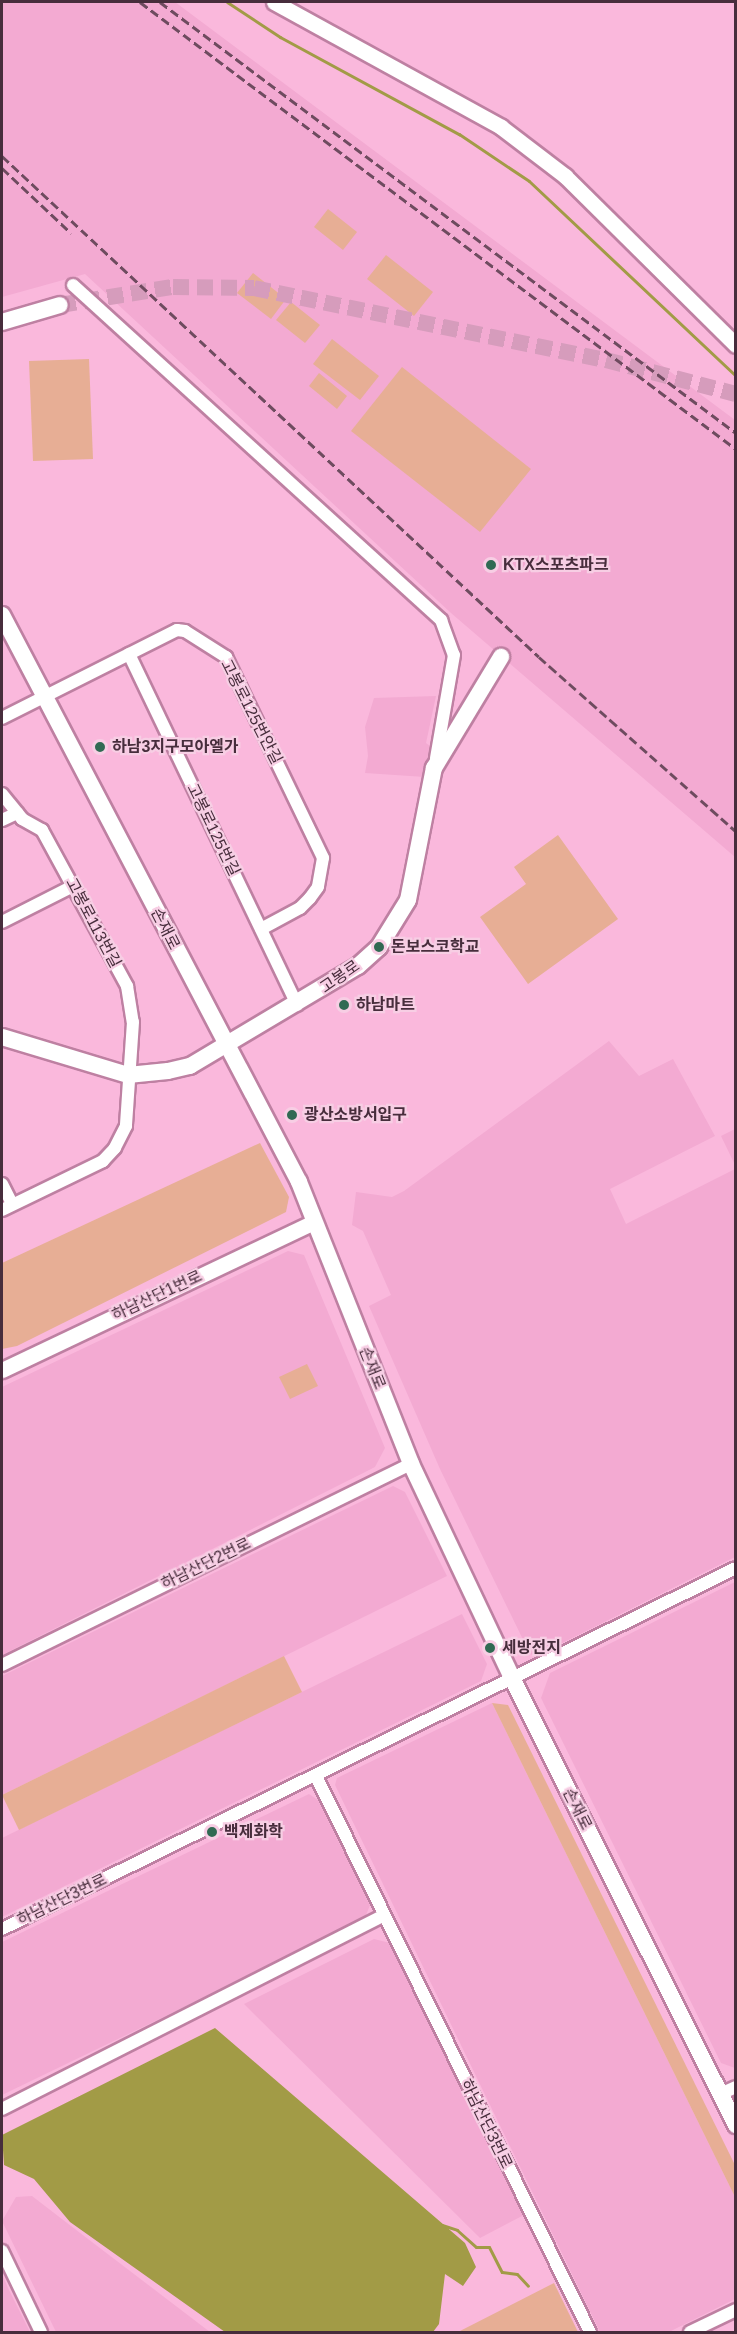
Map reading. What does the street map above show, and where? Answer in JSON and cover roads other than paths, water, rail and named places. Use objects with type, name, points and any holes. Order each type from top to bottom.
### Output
[{"type":"main road","points":[[2,321],[60,305]]},
{"type":"main road","name":"손재로","points":[[2,615],[225,1045],[299,1182],[411,1464],[512,1678],[735,2125]]},
{"type":"main road","name":"고봉로","points":[[2,1037],[128,1075],[190,1066],[336,982],[376,951],[399,918],[416,871],[434,768],[501,657]]},
{"type":"street","points":[[274,2],[501,127],[565,176],[735,345]]},
{"type":"street","points":[[73,285],[441,620],[450,641],[453,666],[434,768]]},
{"type":"street","name":"고봉로125번안길","points":[[2,718],[177,630],[185,631],[226,657],[318,847],[323,870],[310,898],[300,908],[261,929]]},
{"type":"street","name":"고봉로125번길","points":[[129,654],[297,1005]]},
{"type":"street","name":"고봉로113번길","points":[[2,794],[17,813],[42,830],[132,1000],[126,1126],[103,1161],[7,1207]]},
{"type":"street","points":[[2,820],[17,813]]},
{"type":"street","points":[[2,922],[73,886]]},
{"type":"street","points":[[2,1184],[7,1207]]},
{"type":"street","name":"하남산단1번로","points":[[2,1370],[313,1222]]},
{"type":"street","name":"하남산단2번로","points":[[2,1665],[411,1464]]},
{"type":"street","name":"하남산단3번로","points":[[2,1929],[735,1568]]},
{"type":"street","name":"하남산단3번로","points":[[316,1776],[590,2332]]},
{"type":"street","points":[[2,2109],[383,1916]]},
{"type":"street","points":[[720,2094],[735,2087]]},
{"type":"street","points":[[2,2251],[41,2332]]},
{"type":"street","points":[[690,2332],[735,2310]]},
{"type":"waterway","points":[[227,2],[280,37],[459,134],[529,181],[736,376]]},
{"type":"waterway","points":[[442,2225],[457,2230],[476,2247],[489,2247],[502,2272],[517,2274],[528,2286]]},
{"type":"tunnel","points":[[60,305],[173,287],[254,288],[606,360],[736,394]]},
{"type":"railway","points":[[140,2],[736,449]]},
{"type":"railway","points":[[160,2],[736,433]]},
{"type":"railway","points":[[2,156],[539,657],[736,831]]},
{"type":"railway","points":[[2,168],[71,233]]},
{"type":"place","name":"KTX스포츠파크","points":[[491,565]]},
{"type":"place","name":"하남3지구모아엘가","points":[[100,747]]},
{"type":"place","name":"돈보스코학교","points":[[379,947]]},
{"type":"place","name":"하남마트","points":[[344,1005]]},
{"type":"place","name":"광산소방서입구","points":[[292,1115]]},
{"type":"place","name":"세방전지","points":[[490,1648]]},
{"type":"place","name":"백제화학","points":[[212,1832]]}]
